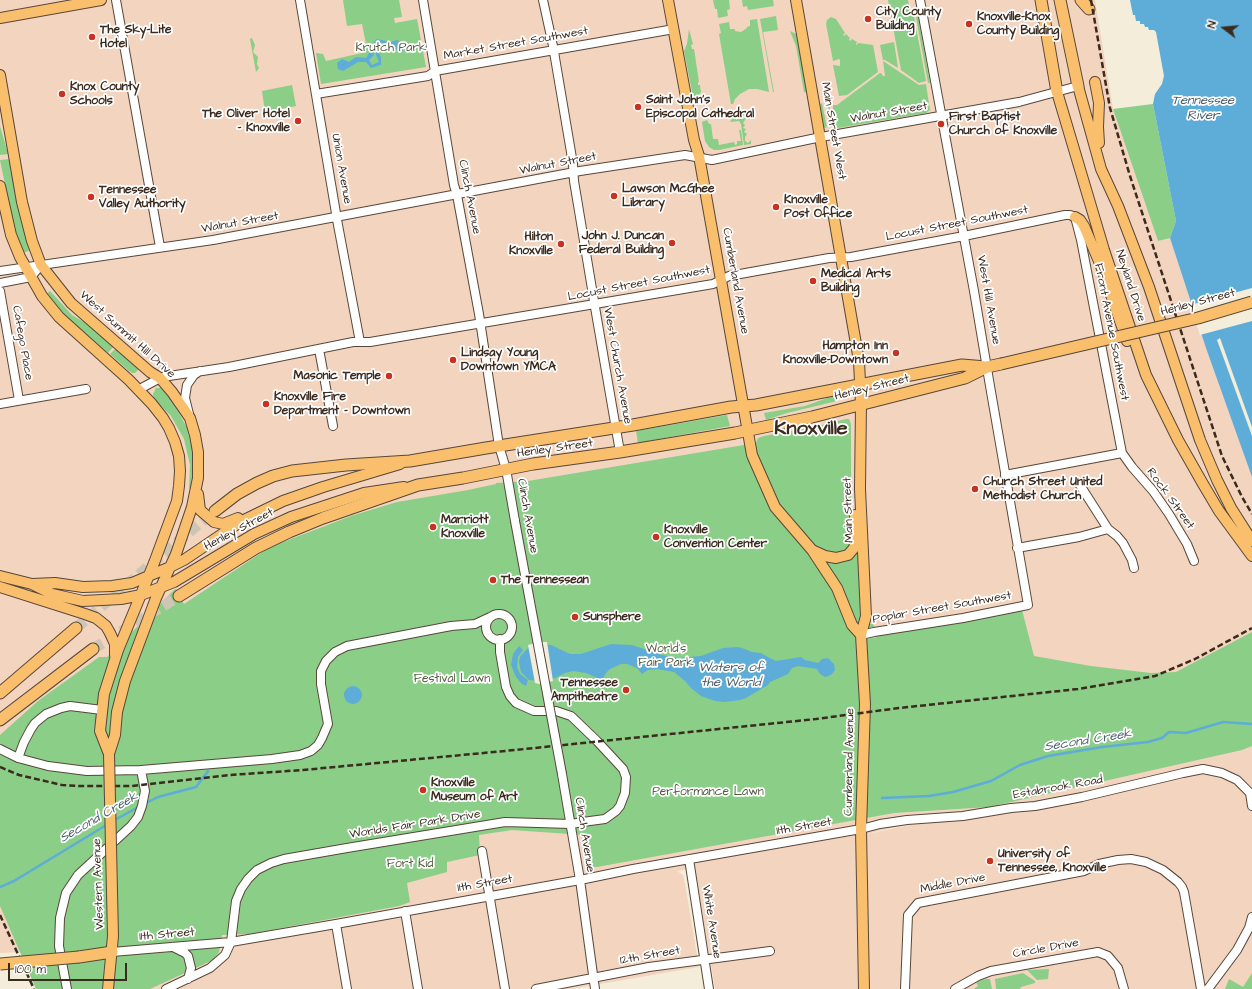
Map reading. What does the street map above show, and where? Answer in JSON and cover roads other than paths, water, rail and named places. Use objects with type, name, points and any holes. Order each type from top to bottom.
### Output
[{"type":"highway","name":"Neyland Drive","points":[[1041,0],[1057,92]]},
{"type":"highway","name":"Neyland Drive","points":[[1060,0],[1078,86]]},
{"type":"highway","points":[[1081,0],[1089,9]]},
{"type":"highway","name":"Henley Street","points":[[418,485],[506,469],[747,431],[812,417],[965,378],[987,367],[1198,318],[1252,302]]},
{"type":"highway","name":"Henley Street","points":[[410,461],[756,405],[962,365],[987,367]]},
{"type":"highway","points":[[215,511],[237,494],[273,476],[292,471],[410,461]]},
{"type":"highway","points":[[179,596],[256,548],[289,532],[323,518],[418,485]]},
{"type":"highway","points":[[0,692],[76,628]]},
{"type":"highway","points":[[0,720],[93,649]]},
{"type":"highway","points":[[0,729],[42,687]]},
{"type":"highway","points":[[0,964],[79,957],[112,952]]},
{"type":"main road","points":[[0,18],[101,0]]},
{"type":"main road","name":"Cumberland Avenue","points":[[668,0],[694,140],[699,156],[752,455],[775,507],[812,550],[837,588],[852,625],[862,635],[865,704],[862,829],[864,989]]},
{"type":"main road","name":"Main Street West","points":[[796,0],[859,361],[861,384]]},
{"type":"main road","name":"West Summit Hill Drive","points":[[0,75],[3,103],[22,202],[32,241],[41,265],[71,303],[150,372],[160,378],[190,418],[198,452],[197,488],[192,507],[170,567]]},
{"type":"main road","points":[[1095,82],[1099,103],[1098,139],[1102,153],[1101,169]]},
{"type":"main road","name":"Neyland Drive","points":[[1078,86],[1101,169],[1118,206],[1149,287],[1200,440],[1231,508],[1252,541]]},
{"type":"main road","name":"Neyland Drive","points":[[1057,92],[1109,265],[1146,375],[1178,440],[1203,484],[1219,511],[1252,556]]},
{"type":"main road","points":[[0,186],[11,235],[25,267],[42,296],[59,317],[138,390],[156,409],[169,428],[175,442],[179,456],[180,486],[177,500],[149,575]]},
{"type":"main road","points":[[1075,217],[1080,220],[1084,226],[1101,266],[1130,350],[1146,375]]},
{"type":"main road","name":"Main Street","points":[[861,384],[860,489],[866,616],[862,635]]},
{"type":"main road","name":"Henley Street","points":[[32,584],[55,583],[83,587],[112,586],[132,583],[184,560],[240,522],[283,501],[410,461]]},
{"type":"main road","name":"Henley Street","points":[[32,584],[52,594],[83,601],[121,599],[141,595],[174,582],[254,534],[292,517],[364,493],[418,485]]},
{"type":"main road","points":[[197,488],[200,510],[214,522],[223,524],[284,495],[306,493]]},
{"type":"main road","name":"Cumberland Avenue","points":[[812,550],[825,556],[836,558],[848,555],[854,548],[856,539],[856,505],[860,489]]},
{"type":"main road","name":"Western Avenue","points":[[108,989],[113,936],[109,754],[115,735],[117,712],[125,681],[170,567]]},
{"type":"main road","name":"Western Avenue","points":[[109,754],[100,731],[104,694],[110,674],[149,575]]},
{"type":"main road","points":[[0,576],[32,584]]},
{"type":"main road","points":[[0,587],[96,618],[106,626],[115,644],[115,656],[110,674]]},
{"type":"main road","points":[[102,710],[117,712]]},
{"type":"street","points":[[116,0],[160,247]]},
{"type":"street","name":"Union Avenue","points":[[300,0],[360,342]]},
{"type":"street","name":"Clinch Avenue","points":[[423,0],[454,186],[457,195],[480,324],[499,446],[506,469],[571,824],[595,989]]},
{"type":"street","name":"West Church Avenue","points":[[543,0],[574,173],[594,305],[620,452]]},
{"type":"street","name":"West Hill Avenue","points":[[920,0],[943,116],[1028,605]]},
{"type":"street","name":"Market Street Southwest","points":[[316,94],[428,76],[435,71],[674,29]]},
{"type":"street","name":"Walnut Street","points":[[0,271],[213,240],[574,173],[685,154],[712,160],[821,137],[1022,101],[1078,86]]},
{"type":"street","name":"Locust Street Southwest","points":[[138,390],[160,378],[229,367],[353,342],[368,342],[594,305],[713,284],[729,276],[841,256],[850,257],[964,236],[1064,215],[1075,217]]},
{"type":"street","name":"Front Avenue Southwest","points":[[1075,217],[1122,453]]},
{"type":"street","points":[[0,283],[31,277],[41,265]]},
{"type":"street","name":"Cafego Place","points":[[0,290],[19,400]]},
{"type":"street","points":[[319,349],[333,426]]},
{"type":"street","points":[[190,418],[185,398],[187,385],[194,375],[202,371]]},
{"type":"street","points":[[0,404],[86,389]]},
{"type":"street","points":[[1005,475],[1122,453]]},
{"type":"street","name":"Rock Street","points":[[1122,453],[1153,491],[1169,514],[1187,544],[1194,561]]},
{"type":"street","points":[[1078,482],[1108,529],[1123,543],[1132,560],[1134,568]]},
{"type":"street","points":[[1017,548],[1079,537],[1108,529]]},
{"type":"street","name":"Poplar Street Southwest","points":[[862,635],[963,618],[1028,605]]},
{"type":"street","points":[[0,749],[18,758],[54,767],[87,771],[141,770],[300,754],[310,751],[318,745],[328,724],[321,684],[321,671],[326,661],[335,652],[347,646],[451,626],[466,625],[480,622],[494,615],[502,614],[511,622],[511,631],[506,638],[500,639],[490,636],[479,628],[466,625]]},
{"type":"street","points":[[490,617],[486,629],[490,636]]},
{"type":"street","name":"Worlds Fair Park Drive","points":[[166,989],[210,968],[225,955],[231,942],[236,901],[241,888],[257,870],[270,863],[323,852],[505,822],[571,824],[604,818],[616,811],[620,806],[625,793],[626,782],[624,772],[617,761],[571,716],[556,711],[534,711],[526,708],[510,696],[506,687],[500,652],[500,639]]},
{"type":"street","points":[[18,758],[31,729],[46,714],[70,706],[102,710]]},
{"type":"street","name":"Estabrook Road","points":[[862,829],[880,824],[907,820],[962,816],[1011,808],[1035,806],[1082,797],[1203,769],[1222,773],[1237,780],[1250,793],[1252,806]]},
{"type":"street","points":[[67,989],[59,946],[60,918],[66,893],[78,875],[131,826],[138,817],[145,791],[141,770]]},
{"type":"street","name":"11th Street","points":[[112,952],[231,942],[862,829]]},
{"type":"street","points":[[482,851],[505,989]]},
{"type":"street","name":"White Avenue","points":[[689,859],[709,989]]},
{"type":"street","name":"Middle Drive","points":[[905,989],[908,915],[918,903],[1084,871],[1100,864],[1131,859],[1146,862],[1163,870],[1180,884],[1184,892],[1202,989]]},
{"type":"street","points":[[405,911],[418,989]]},
{"type":"street","points":[[1208,989],[1236,950],[1249,928],[1252,917]]},
{"type":"street","points":[[336,924],[347,989]]},
{"type":"street","points":[[172,947],[188,956],[190,968],[188,979]]},
{"type":"street","name":"12th Street","points":[[536,989],[649,968],[770,951]]},
{"type":"street","name":"Circle Drive","points":[[955,989],[978,976],[991,972],[1098,952],[1108,956],[1118,968],[1124,989]]},
{"type":"water","name":"Tennessee River","points":[[1130,0],[1252,0],[1252,477],[1206,348],[1170,238],[1176,221],[1153,104],[1155,94],[1162,84],[1164,76],[1156,32],[1154,30],[1149,30],[1144,24],[1140,24],[1140,21],[1136,21],[1135,15],[1133,15]]},
{"type":"water","points":[[377,39],[391,42],[397,40],[404,44],[403,51],[399,52],[392,46],[380,42],[375,46],[381,57],[381,65],[371,68],[366,62],[358,62],[343,71],[338,69],[337,63],[342,59],[349,62],[356,57],[366,58],[373,49],[373,43]],"holes":[[[375,52],[379,62],[372,65],[369,60]]]},
{"type":"water","name":"Waters of the World","points":[[541,644],[551,645],[570,654],[581,654],[611,644],[632,645],[662,655],[678,658],[701,656],[723,648],[738,647],[752,652],[761,653],[776,661],[801,657],[805,660],[818,663],[822,659],[828,658],[834,664],[835,670],[831,675],[825,677],[820,674],[817,669],[798,666],[792,668],[788,674],[770,682],[768,685],[746,698],[725,702],[715,701],[701,696],[674,672],[657,669],[648,670],[642,674],[637,668],[627,664],[621,664],[610,669],[602,680],[586,673],[573,671],[543,681],[529,680],[521,672],[519,662],[520,657],[528,648]]},
{"type":"water","points":[[519,646],[523,650],[518,657],[517,667],[520,674],[528,680],[526,686],[516,677],[511,665],[513,654]]},
{"type":"water","points":[[353,686],[359,689],[362,695],[359,701],[353,704],[347,701],[344,695],[347,689]]},
{"type":"waterway","name":"Second Creek","points":[[882,798],[929,796],[953,792],[991,781],[1020,765],[1048,756],[1102,747],[1148,742],[1162,738],[1169,732],[1186,733],[1223,722],[1252,724]]},
{"type":"waterway","name":"Second Creek","points":[[144,804],[158,797],[196,787],[208,771]]},
{"type":"waterway","name":"Second Creek","points":[[113,821],[140,806]]},
{"type":"waterway","name":"Second Creek","points":[[0,887],[14,881],[108,824]]},
{"type":"tunnel","points":[[76,628],[214,511]]},
{"type":"tunnel","points":[[93,649],[179,596]]},
{"type":"railway","points":[[1091,0],[1110,108],[1130,176],[1222,456],[1252,514]]},
{"type":"railway","points":[[0,767],[19,775],[62,785],[132,786],[230,775],[303,770],[515,750],[816,719],[899,708],[1078,689],[1155,676],[1195,659],[1252,628]]},
{"type":"railway","points":[[0,915],[34,989]]},
{"type":"place","name":"City County Building","points":[[868,19]]},
{"type":"place","name":"Knoxville-Knox County Building","points":[[969,24]]},
{"type":"place","name":"The Sky-Lite Hotel","points":[[92,37]]},
{"type":"place","name":"Knox County Schools","points":[[62,94]]},
{"type":"place","name":"Saint John's Episcopal Cathedral","points":[[638,107]]},
{"type":"place","name":"The Oliver Hotel - Knoxville","points":[[298,121]]},
{"type":"place","name":"First Baptist Church of Knoxville","points":[[941,124]]},
{"type":"place","name":"Lawson McGhee Library","points":[[614,196]]},
{"type":"place","name":"Tennessee Valley Authority","points":[[91,197]]},
{"type":"place","name":"Knoxville Post Office","points":[[776,207]]},
{"type":"place","name":"John J. Duncan Federal Building","points":[[672,243]]},
{"type":"place","name":"Hilton Knoxville","points":[[561,244]]},
{"type":"place","name":"Medical Arts Building","points":[[813,281]]},
{"type":"place","name":"Hampton Inn Knoxville-Downtown","points":[[896,353]]},
{"type":"place","name":"Lindsay Young Downtown YMCA","points":[[453,360]]},
{"type":"place","name":"Masonic Temple","points":[[389,376]]},
{"type":"place","name":"Knoxville Fire Department - Downtown","points":[[266,404]]},
{"type":"place","name":"Church Street United Methodist Church","points":[[975,489]]},
{"type":"place","name":"Marriott Knoxville","points":[[433,527]]},
{"type":"place","name":"Knoxville Convention Center","points":[[656,537]]},
{"type":"place","name":"The Tennessean","points":[[493,580]]},
{"type":"place","name":"Sunsphere","points":[[575,617]]},
{"type":"place","name":"Tennessee Ampitheatre","points":[[626,690]]},
{"type":"place","name":"Knoxville Museum of Art","points":[[423,790]]},
{"type":"place","name":"University of Tennessee, Knoxville","points":[[990,861]]},
{"type":"district","name":"Knoxville","points":[[811,430]]},
{"type":"park label","name":"Krutch Park","points":[[391,48]]},
{"type":"park label","name":"World's Fair Park","points":[[666,656]]},
{"type":"park label","name":"Festival Lawn","points":[[452,679]]},
{"type":"park label","name":"Performance Lawn","points":[[708,792]]},
{"type":"park label","name":"Fort Kid","points":[[410,864]]}]
